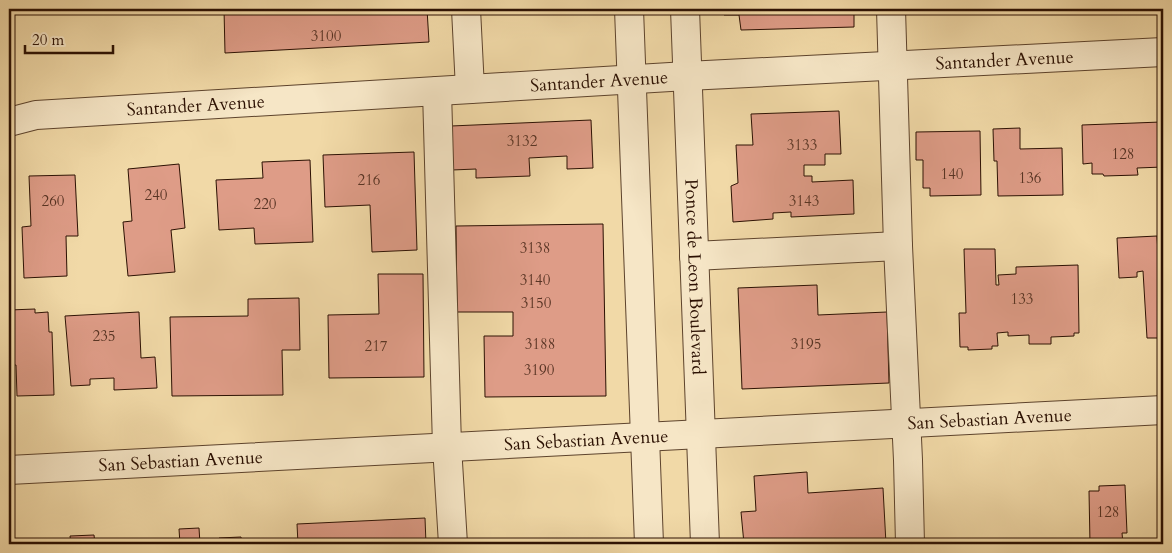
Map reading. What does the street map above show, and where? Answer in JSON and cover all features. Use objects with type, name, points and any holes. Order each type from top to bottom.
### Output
[{"type":"street","points":[[466,9],[470,89]]},
{"type":"street","points":[[629,9],[648,544]]},
{"type":"street","name":"Ponce de Leon Boulevard","points":[[685,9],[705,544]]},
{"type":"street","points":[[891,9],[910,544]]},
{"type":"street","name":"Santander Avenue","points":[[9,122],[36,115],[632,79],[1163,52]]},
{"type":"street","points":[[437,91],[447,446],[453,544]]},
{"type":"street","name":"Santander Avenue","points":[[9,106],[36,115]]},
{"type":"street","points":[[694,256],[898,246]]},
{"type":"street","name":"San Sebastian Avenue","points":[[9,470],[1163,410]]},
{"type":"building","points":[[224,9],[427,9],[429,42],[225,53]]},
{"type":"building","points":[[724,9],[854,9],[854,27],[741,30],[739,15],[724,15]]},
{"type":"building","points":[[839,111],[841,154],[825,154],[825,165],[804,165],[804,176],[812,176],[812,182],[853,180],[854,214],[791,217],[791,212],[773,213],[773,219],[733,222],[731,186],[738,183],[736,145],[753,145],[751,114]]},
{"type":"building","points":[[591,120],[593,168],[567,169],[567,156],[529,158],[530,176],[476,178],[476,169],[452,170],[451,126]]},
{"type":"building","points":[[1161,122],[1163,167],[1137,168],[1138,175],[1104,176],[1103,174],[1092,174],[1092,163],[1083,164],[1082,125]]},
{"type":"building","points":[[1020,128],[1020,149],[1062,148],[1063,195],[998,196],[997,161],[994,161],[993,129]]},
{"type":"building","points":[[980,131],[981,195],[930,196],[930,188],[923,188],[923,160],[916,160],[916,132]]},
{"type":"building","points":[[414,152],[417,250],[372,252],[370,205],[325,207],[323,155]]},
{"type":"building","points":[[310,160],[313,242],[255,244],[254,228],[219,230],[216,180],[263,178],[262,162]]},
{"type":"building","points":[[179,164],[185,228],[171,230],[175,272],[128,276],[123,222],[132,221],[128,169]]},
{"type":"building","points":[[75,175],[78,236],[66,236],[67,276],[24,278],[22,227],[31,226],[29,176]]},
{"type":"building","points":[[603,224],[606,396],[485,397],[484,336],[513,336],[513,312],[457,312],[456,226]]},
{"type":"building","points":[[1157,236],[1159,270],[1163,270],[1163,330],[1161,330],[1161,338],[1147,338],[1143,271],[1137,272],[1137,277],[1119,278],[1117,238]]},
{"type":"building","points":[[964,249],[995,249],[996,285],[999,285],[998,275],[1016,274],[1016,267],[1078,265],[1079,333],[1074,333],[1074,336],[1051,337],[1051,344],[1029,344],[1029,335],[1008,336],[1008,332],[997,333],[998,346],[992,346],[992,349],[968,350],[968,347],[960,347],[959,313],[966,313]]},
{"type":"building","points":[[378,274],[423,274],[424,377],[329,378],[328,315],[379,314]]},
{"type":"building","points":[[817,285],[818,315],[887,312],[889,383],[742,389],[738,288]]},
{"type":"building","points":[[299,298],[300,350],[282,350],[283,395],[172,396],[170,317],[248,316],[248,299]]},
{"type":"building","points":[[35,309],[35,313],[48,312],[49,332],[52,332],[54,395],[17,396],[16,365],[9,365],[9,310]]},
{"type":"building","points":[[139,312],[141,358],[155,357],[157,388],[114,390],[114,378],[90,379],[90,385],[71,386],[65,316]]},
{"type":"building","points":[[807,472],[808,493],[883,488],[886,544],[744,544],[741,512],[756,511],[754,476]]},
{"type":"building","points":[[1125,485],[1127,533],[1122,533],[1123,544],[1090,544],[1089,491],[1099,491],[1099,486]]},
{"type":"building","points":[[425,518],[426,544],[298,544],[297,524]]},
{"type":"building","points":[[199,528],[200,544],[180,544],[179,529]]},
{"type":"building","points":[[94,535],[95,544],[71,544],[70,536]]},
{"type":"building","points":[[241,537],[242,544],[200,544],[219,543],[219,538]]}]
